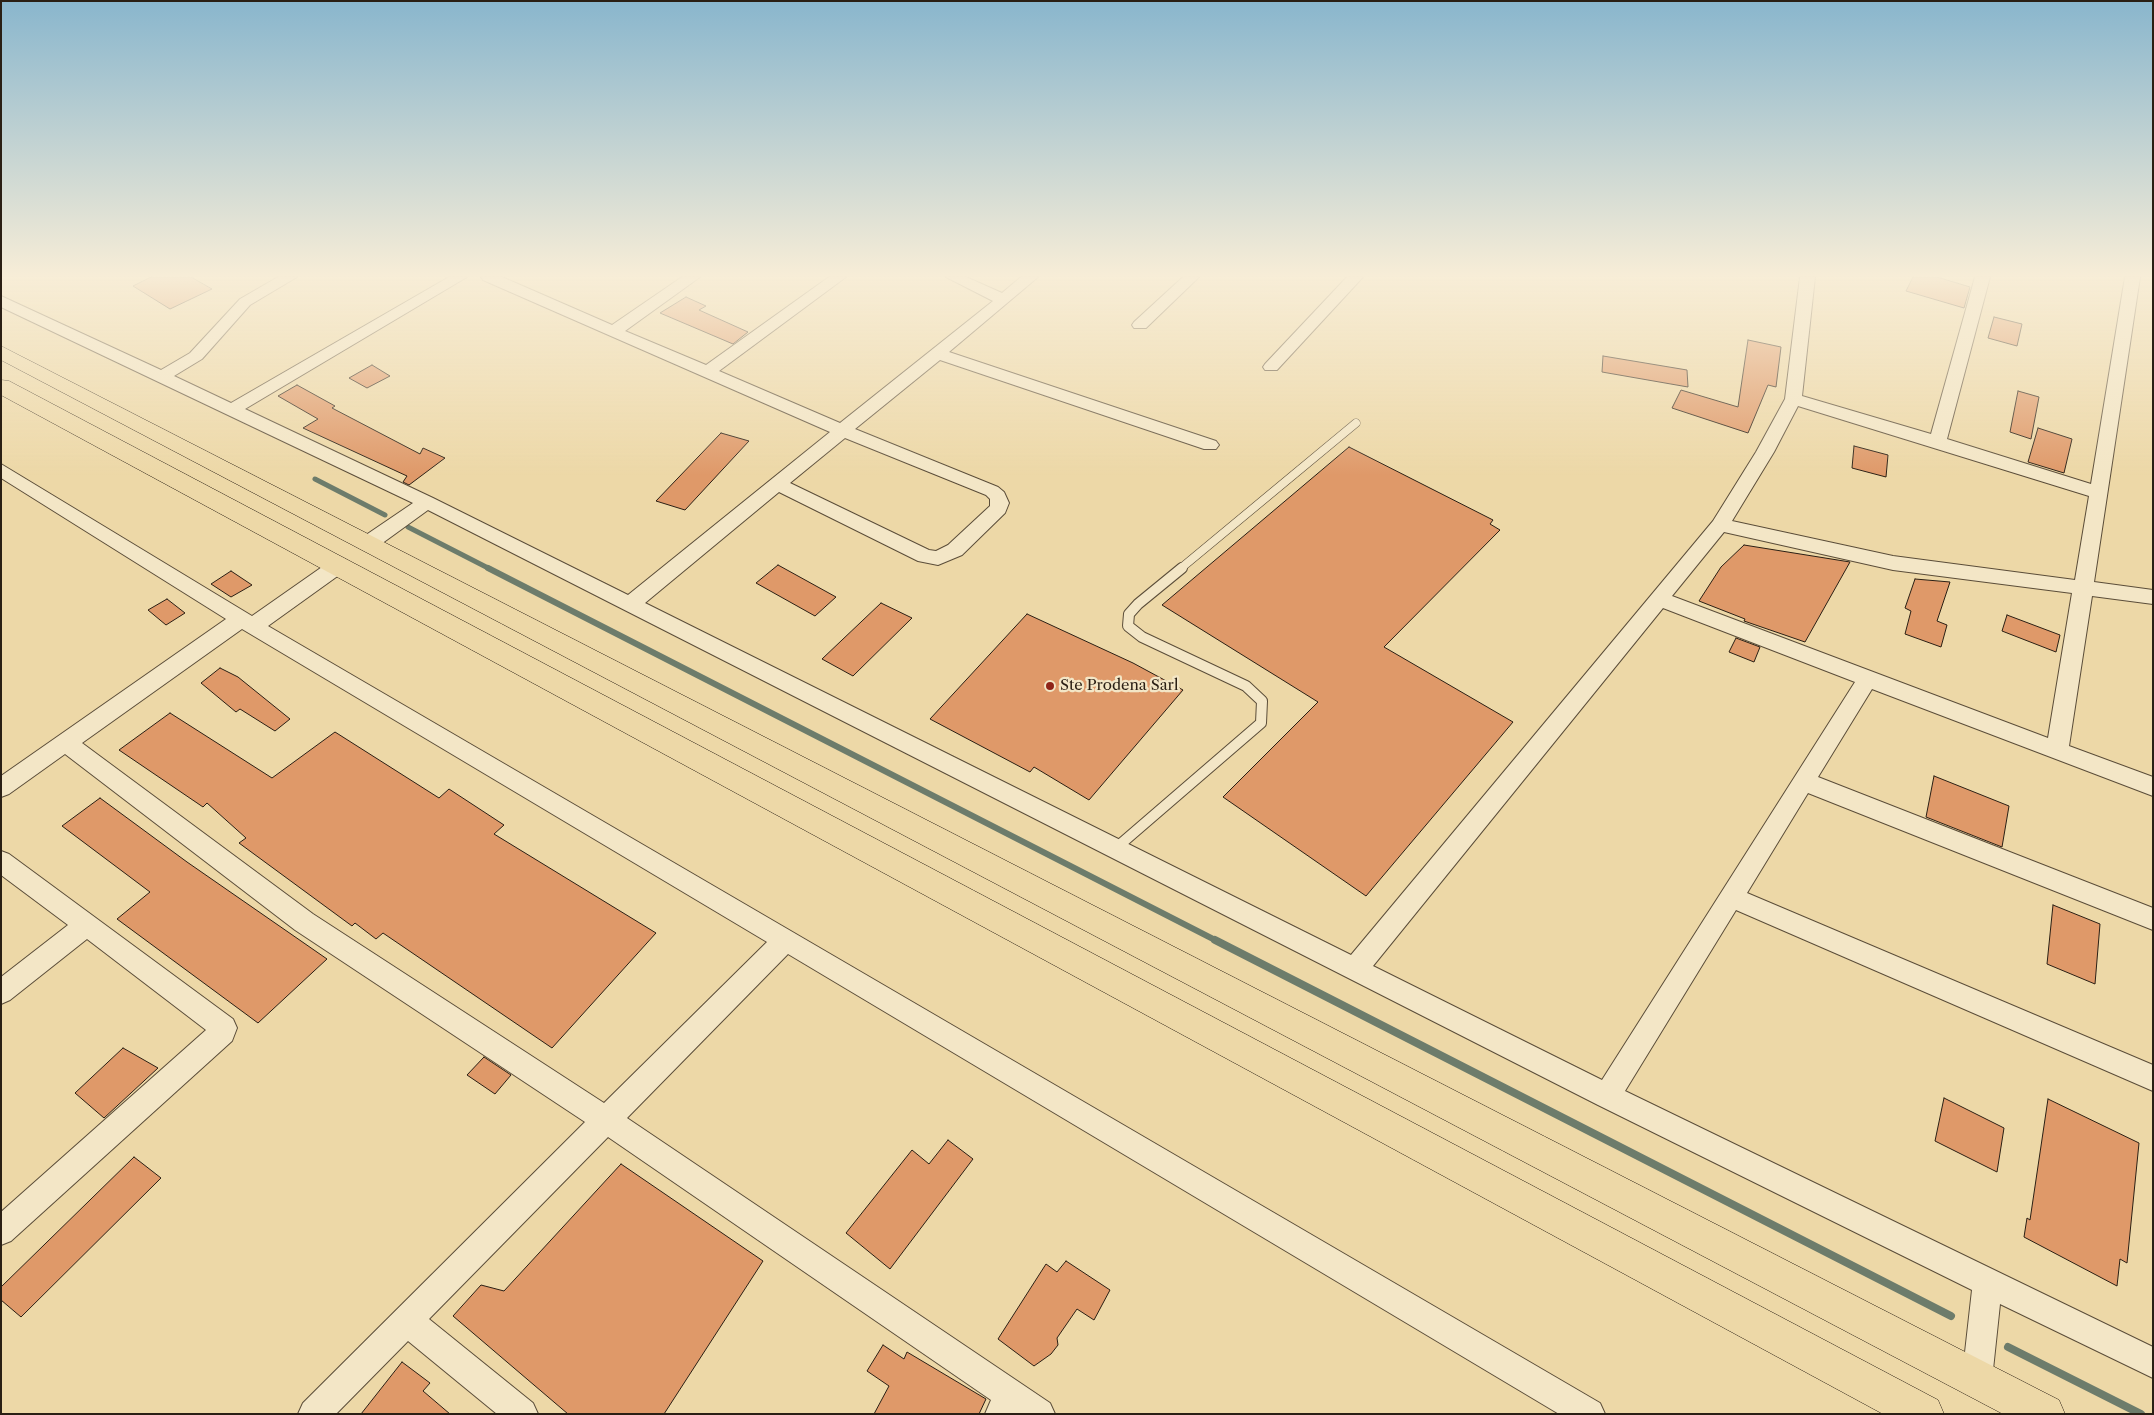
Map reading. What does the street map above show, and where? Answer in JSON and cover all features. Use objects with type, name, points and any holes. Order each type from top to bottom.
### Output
[{"type":"highway","points":[[1,352],[370,542],[2044,1414]]},
{"type":"highway","points":[[1,386],[1924,1414]]},
{"type":"street","points":[[90,343],[427,502],[1607,1096],[2153,1363]]},
{"type":"street","points":[[162,377],[196,356],[208,343]]},
{"type":"street","points":[[231,410],[346,343]]},
{"type":"street","points":[[643,343],[844,431],[992,491],[998,496],[1000,503],[998,509],[954,550],[938,558],[925,556],[777,484]]},
{"type":"street","points":[[709,371],[748,343]]},
{"type":"street","points":[[630,604],[951,343]]},
{"type":"street","points":[[1271,367],[1294,343]]},
{"type":"street","points":[[1355,969],[1720,525],[1765,452],[1793,399],[1800,343]]},
{"type":"street","points":[[1938,442],[1965,343]]},
{"type":"street","points":[[2057,751],[2122,343]]},
{"type":"street","points":[[938,354],[1210,445]]},
{"type":"street","points":[[1793,399],[1938,442],[2098,494]]},
{"type":"street","points":[[1,470],[247,623],[1589,1414]]},
{"type":"street","points":[[370,542],[427,502]]},
{"type":"street","points":[[1720,525],[1808,546],[1893,563],[2153,597]]},
{"type":"street","points":[[1,788],[247,623],[339,565]]},
{"type":"street","points":[[1659,599],[2153,787]]},
{"type":"street","points":[[1607,1096],[1868,678]]},
{"type":"street","points":[[66,743],[304,922],[606,1120],[1006,1404],[1039,1414]]},
{"type":"street","points":[[1803,781],[2153,919]]},
{"type":"street","points":[[1,861],[85,926],[221,1024],[223,1032],[1,1231]]},
{"type":"street","points":[[1731,897],[2153,1078]]},
{"type":"street","points":[[1,992],[85,926]]},
{"type":"street","points":[[314,1414],[786,940]]},
{"type":"street","points":[[1977,1378],[1988,1282]]},
{"type":"street","points":[[407,1321],[522,1414]]},
{"type":"lane","points":[[1116,848],[1261,723],[1263,712],[1262,700],[1246,686],[1142,637],[1128,626],[1130,614],[1138,604],[1356,423]]},
{"type":"building","points":[[1748,343],[1762,343],[1781,347],[1776,387],[1768,385],[1748,433],[1672,408],[1681,390],[1738,407]]},
{"type":"building","points":[[2006,343],[2018,343],[2017,346]]},
{"type":"building","points":[[1603,356],[1687,370],[1688,387],[1602,372]]},
{"type":"building","points":[[372,365],[390,376],[367,388],[349,378]]},
{"type":"building","points":[[297,385],[335,406],[332,408],[420,454],[423,448],[445,458],[409,485],[403,482],[407,476],[303,428],[318,419],[278,396]]},
{"type":"building","points":[[2018,391],[2039,397],[2031,439],[2010,432]]},
{"type":"building","points":[[2038,428],[2072,439],[2064,473],[2028,462]]},
{"type":"building","points":[[721,433],[749,441],[685,510],[656,501]]},
{"type":"building","points":[[1854,446],[1888,455],[1886,477],[1852,468]]},
{"type":"building","points":[[1349,447],[1493,520],[1490,524],[1500,530],[1384,647],[1513,722],[1366,896],[1223,797],[1318,702],[1162,605]]},
{"type":"building","points":[[1744,545],[1850,562],[1805,642],[1744,621],[1745,619],[1699,601],[1721,567]]},
{"type":"building","points":[[778,565],[836,597],[815,616],[756,583]]},
{"type":"building","points":[[231,571],[252,585],[231,597],[211,584]]},
{"type":"building","points":[[1915,579],[1950,582],[1937,621],[1947,625],[1941,647],[1905,634],[1911,611],[1905,608]]},
{"type":"building","points":[[167,599],[185,613],[166,625],[148,610]]},
{"type":"building","points":[[881,603],[912,618],[853,676],[822,659]]},
{"type":"building","points":[[1027,614],[1133,663],[1183,690],[1089,800],[1034,767],[1030,772],[930,719]]},
{"type":"building","points":[[2007,615],[2060,635],[2056,652],[2002,631]]},
{"type":"building","points":[[1736,638],[1760,647],[1754,662],[1729,652]]},
{"type":"building","points":[[220,668],[238,677],[290,719],[275,731],[240,709],[236,712],[201,683]]},
{"type":"building","points":[[170,713],[272,778],[335,732],[439,798],[449,789],[504,825],[494,834],[656,933],[552,1048],[383,933],[376,939],[355,923],[352,926],[239,843],[246,838],[207,803],[203,807],[119,750]]},
{"type":"building","points":[[1934,776],[2009,806],[2002,847],[1926,817]]},
{"type":"building","points":[[100,798],[187,862],[327,959],[258,1023],[117,919],[150,892],[62,826]]},
{"type":"building","points":[[2053,905],[2100,924],[2095,984],[2047,964]]},
{"type":"building","points":[[123,1048],[158,1068],[104,1118],[75,1093]]},
{"type":"building","points":[[484,1057],[511,1075],[495,1094],[467,1075]]},
{"type":"building","points":[[1944,1098],[2004,1128],[1997,1172],[1935,1141]]},
{"type":"building","points":[[2048,1099],[2139,1143],[2127,1263],[2120,1259],[2117,1286],[2024,1237],[2027,1218],[2030,1220]]},
{"type":"building","points":[[948,1140],[973,1159],[890,1269],[846,1233],[912,1150],[929,1164]]},
{"type":"building","points":[[134,1157],[161,1178],[21,1317],[1,1300],[1,1287]]},
{"type":"building","points":[[621,1164],[763,1261],[664,1414],[568,1414],[453,1316],[481,1285],[504,1291]]},
{"type":"building","points":[[1066,1261],[1110,1290],[1094,1320],[1077,1309],[1057,1338],[1058,1345],[1051,1354],[1034,1366],[998,1339],[1046,1264],[1057,1272]]},
{"type":"building","points":[[883,1345],[904,1359],[907,1352],[986,1399],[979,1414],[874,1414],[889,1386],[867,1371]]},
{"type":"building","points":[[402,1362],[430,1383],[423,1391],[450,1414],[361,1414]]},
{"type":"waterway","points":[[315,479],[385,515]]},
{"type":"waterway","points":[[408,527],[490,569]]},
{"type":"waterway","points":[[488,568],[1217,941]]},
{"type":"waterway","points":[[1215,940],[1951,1316]]},
{"type":"waterway","points":[[2008,1347],[2141,1414]]},
{"type":"place","name":"Ste Prodena Sarl","points":[[1050,686]]}]
